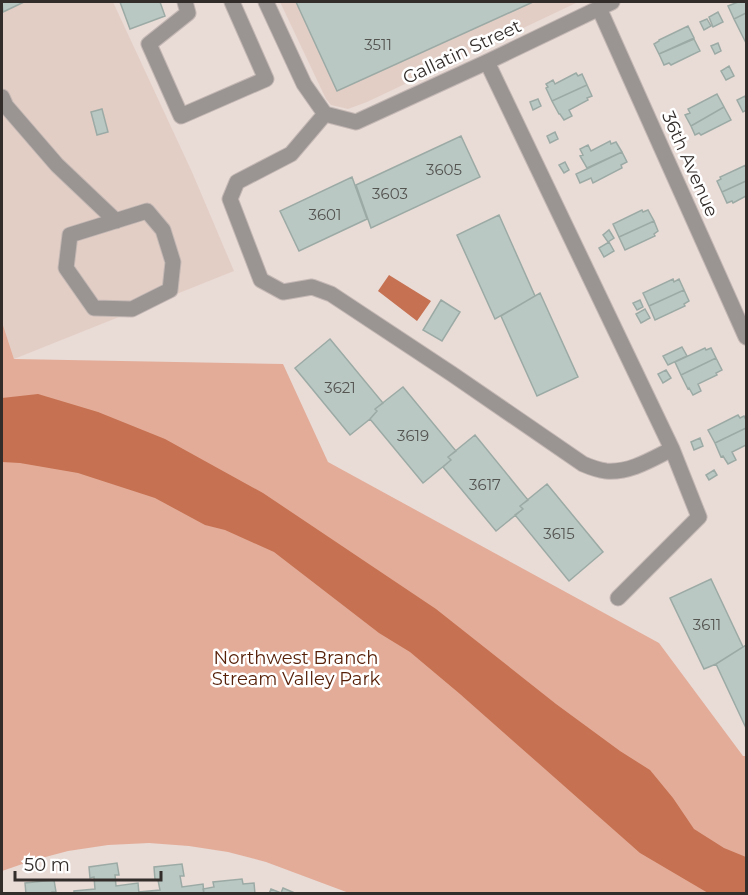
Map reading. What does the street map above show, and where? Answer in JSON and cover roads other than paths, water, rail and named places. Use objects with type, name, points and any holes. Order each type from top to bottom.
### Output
[{"type":"street","points":[[185,2],[189,12],[149,44],[181,116],[266,79],[232,2]]},
{"type":"street","points":[[266,2],[304,84],[325,114],[291,154],[237,182],[230,199],[261,280],[283,292],[312,287],[331,294],[583,464],[604,471],[622,471],[641,465],[672,449]]},
{"type":"street","name":"Gallatin Street","points":[[325,114],[356,122],[605,5]]},
{"type":"street","name":"36th Avenue","points":[[605,5],[747,337]]},
{"type":"street","points":[[487,62],[672,449],[699,517],[618,598]]},
{"type":"street","points":[[2,97],[6,106],[57,165],[116,221]]},
{"type":"street","points":[[147,212],[163,230],[173,262],[170,290],[132,309],[94,308],[66,268],[70,235],[116,221],[147,212]]},
{"type":"park label","name":"Northwest Branch Stream Valley Park","points":[[296,668]]}]
